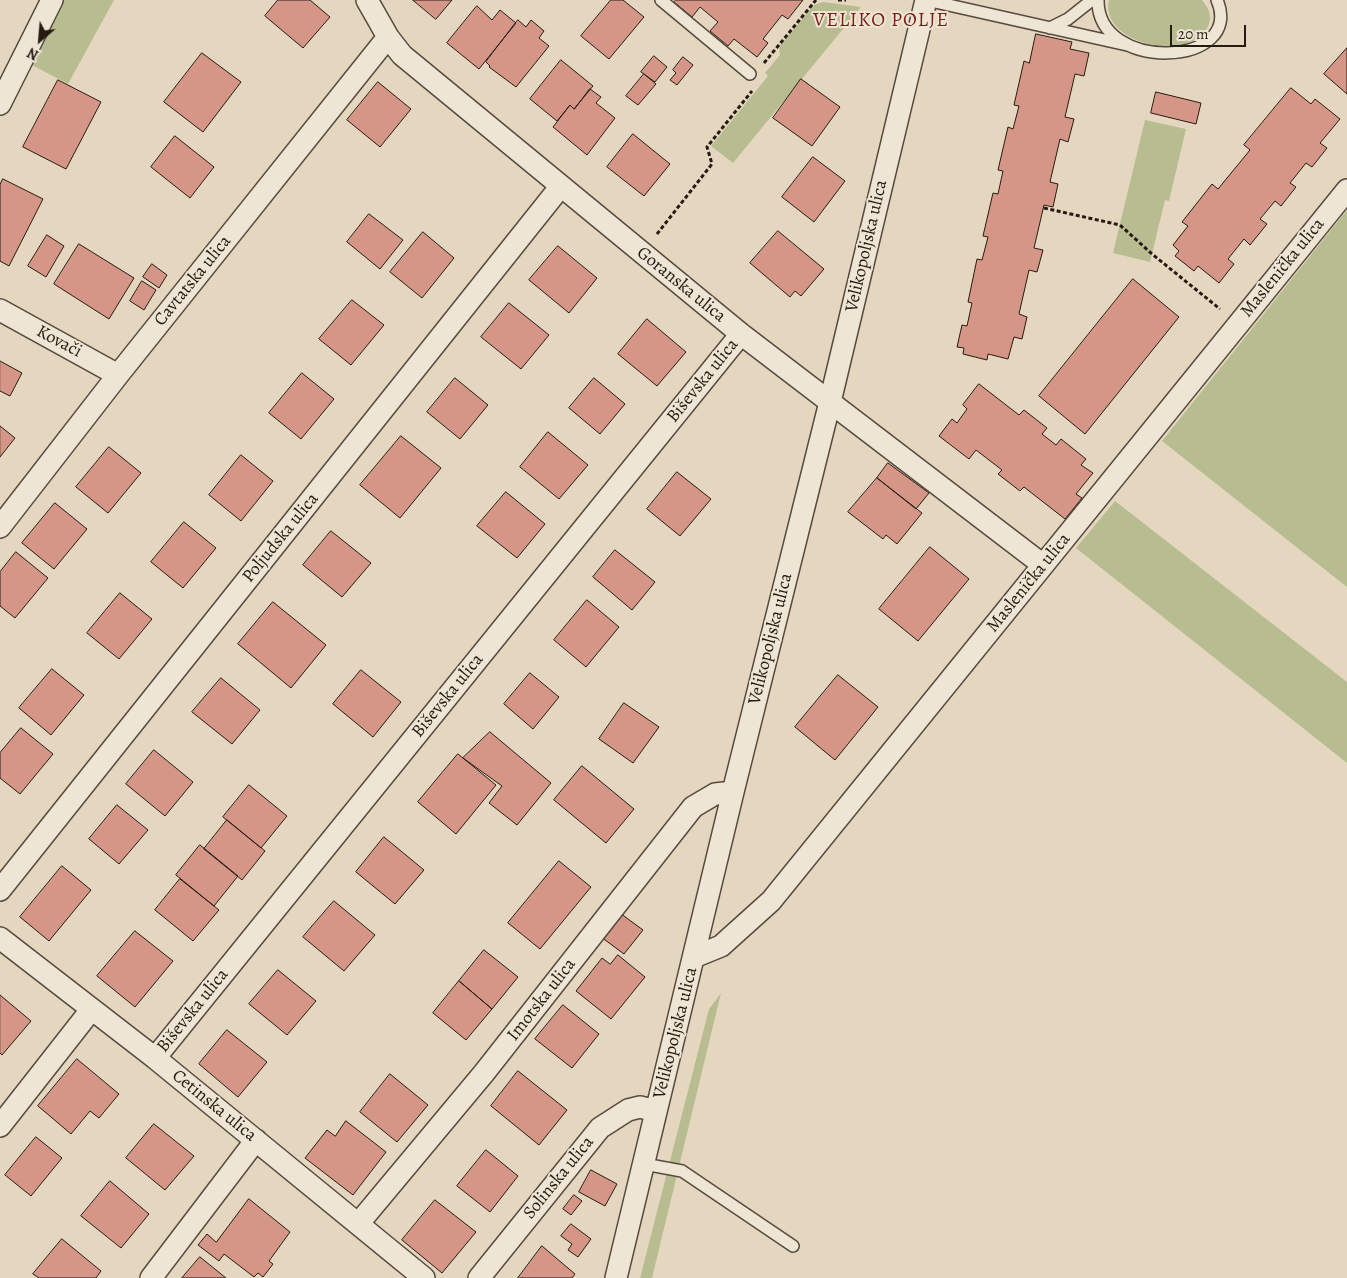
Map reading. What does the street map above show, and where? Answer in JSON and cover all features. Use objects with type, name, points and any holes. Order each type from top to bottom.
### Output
[{"type":"street","points":[[0,104],[52,0]]},
{"type":"street","name":"Goranska ulica","points":[[366,0],[388,37],[402,55],[741,334],[1043,565]]},
{"type":"street","name":"Velikopoljska ulica","points":[[616,1278],[926,0]]},
{"type":"street","name":"Cavtatska ulica","points":[[0,527],[118,374],[388,37]]},
{"type":"street","name":"Poljudska ulica","points":[[0,890],[561,186]]},
{"type":"street","name":"Maslenička ulica","points":[[694,957],[721,946],[770,901],[1347,190]]},
{"type":"street","name":"Kovači","points":[[0,310],[118,374]]},
{"type":"street","name":"Biševska ulica","points":[[155,1058],[741,334]]},
{"type":"street","name":"Imotska ulica","points":[[358,1224],[484,1073],[693,807],[715,794],[733,792]]},
{"type":"street","name":"Cetinska ulica","points":[[0,938],[155,1058],[424,1278]]},
{"type":"street","points":[[0,1126],[91,1010]]},
{"type":"street","name":"Solinska ulica","points":[[479,1278],[600,1128],[628,1110],[640,1108],[656,1111]]},
{"type":"street","points":[[151,1278],[256,1140]]},
{"type":"lane","points":[[661,0],[750,74]]},
{"type":"lane","name":"Velikopoljska ulica","points":[[926,0],[1173,54],[1198,48],[1209,40],[1219,26],[1222,16],[1218,0]]},
{"type":"lane","points":[[1050,28],[1068,19],[1092,0]]},
{"type":"lane","points":[[1098,0],[1098,10],[1104,21],[1110,30],[1127,45]]},
{"type":"lane","points":[[644,1164],[682,1171],[794,1246]]},
{"type":"path","points":[[762,66],[816,0]]},
{"type":"path","points":[[838,0],[846,0]]},
{"type":"path","points":[[642,253],[712,164],[707,147],[756,85]]},
{"type":"path","points":[[1044,208],[1120,225],[1152,254],[1238,323]]},
{"type":"green space","points":[[64,0],[114,0],[68,84],[32,65]]},
{"type":"green space","points":[[1109,0],[1202,0],[1209,11],[1210,21],[1200,37],[1186,44],[1168,46],[1149,44],[1132,38],[1118,28],[1110,15]]},
{"type":"green space","points":[[823,2],[861,7],[733,163],[711,146],[768,76],[765,73],[780,55],[779,47],[814,5]]},
{"type":"green space","points":[[1145,120],[1186,129],[1169,201],[1165,200],[1150,262],[1113,253]]},
{"type":"green space","points":[[1347,210],[1347,587],[1162,441]]},
{"type":"green space","points":[[1115,501],[1347,682],[1347,763],[1076,548]]},
{"type":"green space","points":[[721,993],[652,1278],[640,1278],[709,1009]]},
{"type":"building","points":[[278,0],[310,0],[330,17],[303,48],[265,16]]},
{"type":"building","points":[[413,0],[452,0],[436,19]]},
{"type":"building","points":[[611,0],[623,0],[644,17],[609,59],[581,36]]},
{"type":"building","points":[[676,0],[803,0],[788,19],[782,15],[763,39],[768,43],[757,57],[734,39],[728,46],[710,31],[718,22],[700,7],[692,17],[674,2]]},
{"type":"building","points":[[477,6],[492,20],[500,10],[516,23],[479,69],[447,43]]},
{"type":"building","points":[[518,20],[526,27],[531,20],[544,31],[539,38],[549,46],[516,87],[489,67],[486,62]]},
{"type":"building","points":[[1036,34],[1072,42],[1070,49],[1089,53],[1084,76],[1075,74],[1065,117],[1074,119],[1068,142],[1060,139],[1050,182],[1058,184],[1053,207],[1044,205],[1034,248],[1043,250],[1037,272],[1029,270],[1019,314],[1027,317],[1022,339],[1014,337],[1008,359],[988,354],[987,360],[963,354],[964,348],[957,347],[962,325],[967,326],[972,303],[968,302],[977,259],[982,260],[988,237],[983,236],[993,193],[998,194],[1003,171],[998,170],[1008,127],[1013,129],[1019,106],[1014,105],[1024,61],[1029,63]]},
{"type":"building","points":[[1347,48],[1347,94],[1324,74]]},
{"type":"building","points":[[202,53],[241,82],[203,132],[164,102]]},
{"type":"building","points":[[654,56],[667,67],[655,82],[641,72]]},
{"type":"building","points":[[683,57],[693,65],[677,85],[670,80],[676,73],[673,70]]},
{"type":"building","points":[[561,60],[593,86],[574,109],[570,105],[557,121],[530,99]]},
{"type":"building","points":[[644,74],[656,84],[638,105],[626,96]]},
{"type":"building","points":[[801,79],[840,107],[812,146],[773,118]]},
{"type":"building","points":[[58,80],[101,102],[66,169],[23,147]]},
{"type":"building","points":[[378,82],[411,109],[380,147],[347,120]]},
{"type":"building","points":[[1291,88],[1311,104],[1315,99],[1340,119],[1320,143],[1327,148],[1312,167],[1306,163],[1290,183],[1296,187],[1281,206],[1275,201],[1260,219],[1267,224],[1250,245],[1244,239],[1228,259],[1234,264],[1219,283],[1198,266],[1194,271],[1175,256],[1179,251],[1173,245],[1188,226],[1182,222],[1212,184],[1218,189],[1250,150],[1244,145]]},
{"type":"building","points":[[590,89],[601,97],[596,103],[615,118],[587,155],[553,127],[570,105],[574,109]]},
{"type":"building","points":[[1156,92],[1201,103],[1196,124],[1151,113]]},
{"type":"building","points":[[633,134],[670,164],[644,196],[607,167]]},
{"type":"building","points":[[175,136],[214,167],[190,198],[151,167]]},
{"type":"building","points":[[813,157],[845,181],[814,222],[782,197]]},
{"type":"building","points":[[3,179],[43,199],[9,266],[0,261],[0,185]]},
{"type":"building","points":[[369,214],[403,240],[380,269],[347,242]]},
{"type":"building","points":[[778,231],[824,269],[801,296],[795,291],[790,297],[750,263]]},
{"type":"building","points":[[423,232],[454,258],[422,298],[390,272]]},
{"type":"building","points":[[47,235],[64,246],[46,277],[28,266]]},
{"type":"building","points":[[79,244],[134,278],[109,319],[54,284]]},
{"type":"building","points":[[558,246],[597,278],[569,313],[529,280]]},
{"type":"building","points":[[152,264],[167,275],[159,288],[143,277]]},
{"type":"building","points":[[1133,279],[1179,317],[1085,434],[1039,396]]},
{"type":"building","points":[[142,281],[156,290],[144,310],[130,301]]},
{"type":"building","points":[[352,300],[384,325],[351,365],[319,339]]},
{"type":"building","points":[[509,303],[549,335],[521,369],[481,337]]},
{"type":"building","points":[[647,319],[686,352],[657,386],[618,354]]},
{"type":"building","points":[[0,361],[22,373],[10,396],[0,391]]},
{"type":"building","points":[[302,373],[334,399],[301,439],[269,413]]},
{"type":"building","points":[[455,378],[488,405],[460,439],[427,412]]},
{"type":"building","points":[[594,378],[625,404],[600,434],[569,408]]},
{"type":"building","points":[[979,384],[1019,415],[1024,410],[1047,428],[1042,434],[1056,445],[1061,439],[1086,459],[1081,465],[1093,473],[1076,494],[1082,498],[1065,519],[1024,487],[1020,491],[998,474],[1002,470],[976,450],[969,459],[939,436],[952,419],[957,423],[967,409],[963,405]]},
{"type":"building","points":[[0,426],[15,438],[0,457]]},
{"type":"building","points":[[548,432],[588,465],[559,499],[520,467]]},
{"type":"building","points":[[401,436],[441,468],[400,518],[360,485]]},
{"type":"building","points":[[109,447],[141,473],[108,513],[76,487]]},
{"type":"building","points":[[241,455],[273,481],[241,521],[209,495]]},
{"type":"building","points":[[888,463],[929,493],[916,509],[877,478]]},
{"type":"building","points":[[677,472],[711,499],[680,536],[647,509]]},
{"type":"building","points":[[877,478],[922,513],[897,544],[886,535],[883,539],[848,512]]},
{"type":"building","points":[[506,492],[545,524],[517,558],[477,526]]},
{"type":"building","points":[[55,503],[87,529],[54,569],[22,543]]},
{"type":"building","points":[[184,522],[216,548],[183,588],[151,562]]},
{"type":"building","points":[[331,531],[371,563],[342,597],[303,565]]},
{"type":"building","points":[[930,547],[969,579],[918,641],[879,609]]},
{"type":"building","points":[[615,550],[655,582],[632,610],[593,577]]},
{"type":"building","points":[[16,552],[48,578],[15,618],[0,606],[0,572]]},
{"type":"building","points":[[120,593],[152,619],[119,659],[87,633]]},
{"type":"building","points":[[587,600],[619,627],[586,667],[554,640]]},
{"type":"building","points":[[273,602],[326,645],[291,688],[238,644]]},
{"type":"building","points":[[52,669],[84,695],[51,735],[19,708]]},
{"type":"building","points":[[361,670],[401,702],[373,737],[333,704]]},
{"type":"building","points":[[530,673],[559,697],[533,729],[504,704]]},
{"type":"building","points":[[838,675],[878,707],[835,760],[795,727]]},
{"type":"building","points":[[221,678],[260,710],[232,744],[192,712]]},
{"type":"building","points":[[624,703],[659,727],[633,763],[599,739]]},
{"type":"building","points":[[21,728],[53,754],[20,794],[0,778],[0,753]]},
{"type":"building","points":[[490,732],[551,783],[517,825],[489,803],[502,786],[463,758]]},
{"type":"building","points":[[154,750],[193,782],[165,816],[126,784]]},
{"type":"building","points":[[458,754],[496,785],[456,834],[418,802]]},
{"type":"building","points":[[582,766],[634,809],[606,843],[554,800]]},
{"type":"building","points":[[249,785],[287,816],[261,848],[223,817]]},
{"type":"building","points":[[117,805],[148,830],[119,864],[89,839]]},
{"type":"building","points":[[227,820],[265,851],[242,880],[204,849]]},
{"type":"building","points":[[384,837],[424,870],[395,904],[356,872]]},
{"type":"building","points":[[200,845],[238,876],[214,906],[176,875]]},
{"type":"building","points":[[559,861],[591,887],[540,949],[508,923]]},
{"type":"building","points":[[62,866],[91,890],[49,941],[20,917]]},
{"type":"building","points":[[180,879],[219,910],[193,941],[155,910]]},
{"type":"building","points":[[334,901],[375,935],[344,971],[303,937]]},
{"type":"building","points":[[620,913],[643,930],[624,954],[601,937]]},
{"type":"building","points":[[135,931],[173,961],[135,1007],[97,976]]},
{"type":"building","points":[[484,950],[518,977],[492,1009],[459,981]]},
{"type":"building","points":[[618,955],[645,977],[611,1019],[576,991],[602,958],[610,964]]},
{"type":"building","points":[[278,970],[316,1001],[287,1035],[249,1004]]},
{"type":"building","points":[[459,981],[492,1009],[466,1040],[433,1013]]},
{"type":"building","points":[[0,995],[31,1021],[2,1055],[0,1053]]},
{"type":"building","points":[[563,1005],[599,1034],[572,1068],[535,1039]]},
{"type":"building","points":[[227,1030],[267,1062],[238,1097],[199,1064]]},
{"type":"building","points":[[77,1059],[119,1094],[99,1118],[90,1111],[71,1134],[38,1106]]},
{"type":"building","points":[[518,1071],[567,1110],[539,1145],[491,1106]]},
{"type":"building","points":[[390,1074],[428,1105],[397,1142],[360,1112]]},
{"type":"building","points":[[346,1121],[386,1152],[353,1195],[305,1158],[327,1130],[335,1136]]},
{"type":"building","points":[[154,1124],[194,1156],[165,1190],[126,1158]]},
{"type":"building","points":[[36,1137],[62,1158],[31,1196],[5,1175]]},
{"type":"building","points":[[486,1150],[518,1176],[490,1212],[457,1186]]},
{"type":"building","points":[[591,1170],[617,1184],[605,1206],[579,1192]]},
{"type":"building","points":[[110,1181],[149,1214],[121,1248],[81,1216]]},
{"type":"building","points":[[574,1195],[582,1201],[571,1215],[563,1209]]},
{"type":"building","points":[[249,1199],[290,1232],[269,1261],[273,1264],[263,1277],[258,1273],[254,1277],[224,1254],[219,1261],[198,1245],[207,1234],[216,1242]]},
{"type":"building","points":[[435,1200],[476,1232],[442,1273],[402,1240]]},
{"type":"building","points":[[571,1224],[591,1239],[578,1257],[568,1250],[572,1244],[561,1236]]},
{"type":"building","points":[[62,1239],[101,1271],[96,1278],[39,1278],[33,1274]]},
{"type":"building","points":[[542,1246],[575,1274],[572,1278],[518,1278]]},
{"type":"building","points":[[200,1257],[226,1278],[182,1278]]},
{"type":"district","name":"VELIKO POLJE","points":[[881,21]]}]
